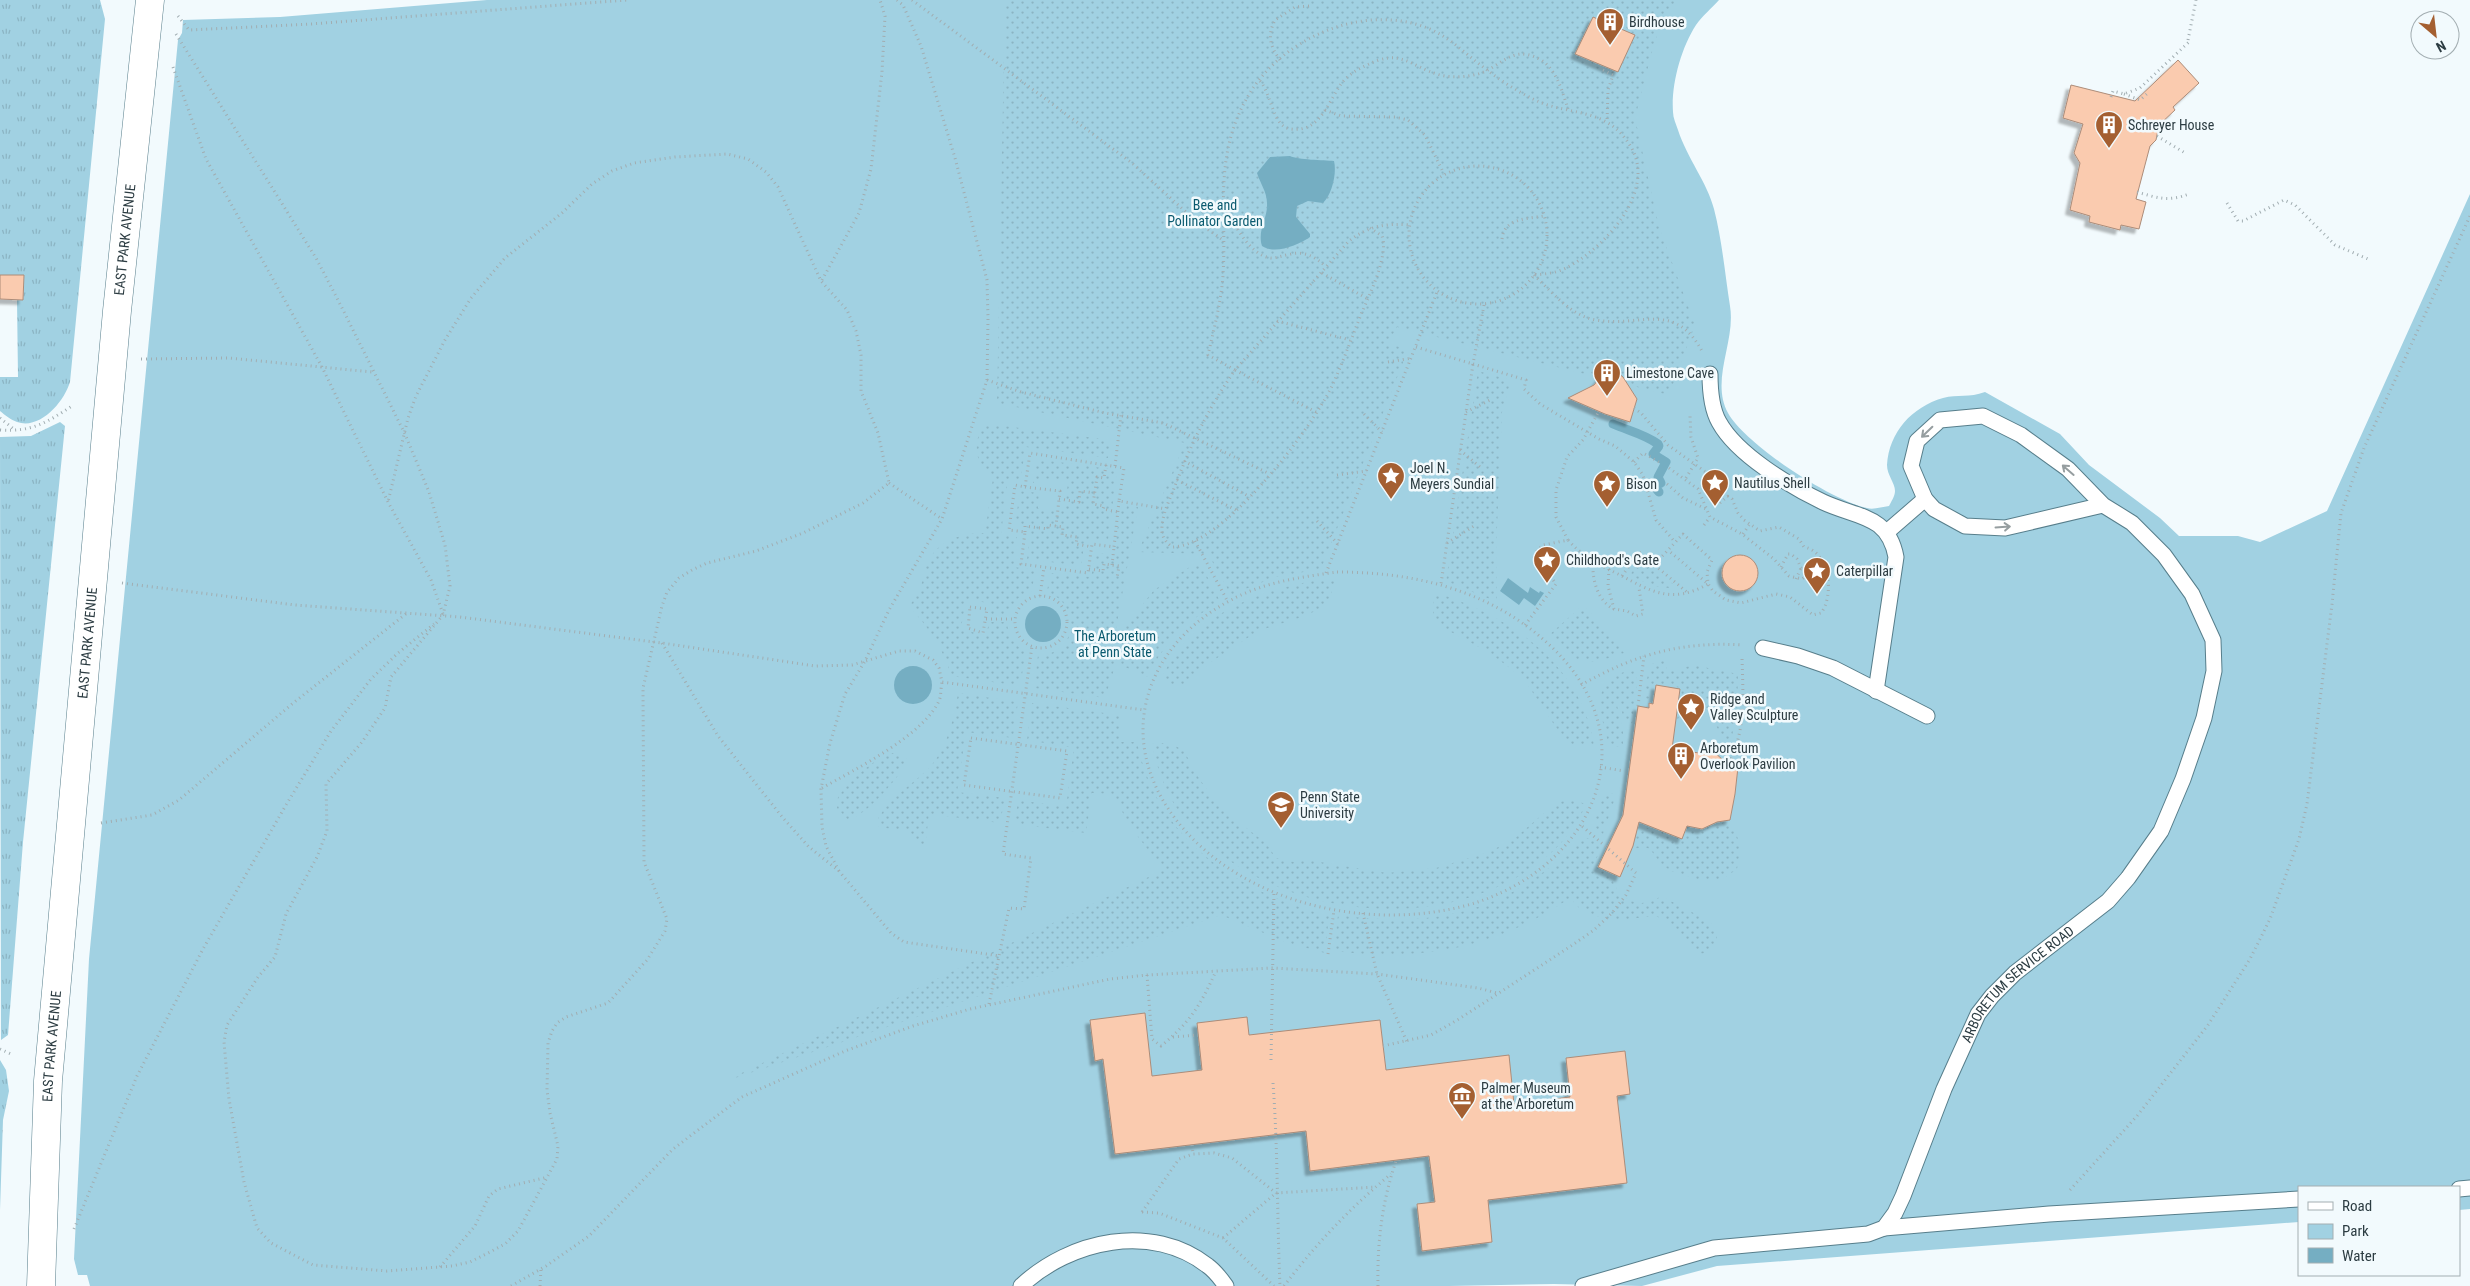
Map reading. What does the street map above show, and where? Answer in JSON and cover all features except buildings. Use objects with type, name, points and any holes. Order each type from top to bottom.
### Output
[{"type":"main road","name":"EAST PARK AVENUE","points":[[41,1286],[48,1081],[117,311],[150,0]]},
{"type":"lane","points":[[1710,374],[1710,394],[1718,421],[1734,444],[1782,478],[1824,502],[1875,521],[1888,532],[1894,543],[1896,557],[1876,691]]},
{"type":"lane","name":"ARBORETUM SERVICE ROAD","points":[[1884,1228],[1896,1213],[1944,1089],[1978,1014],[1992,996],[2015,973],[2108,901],[2128,878],[2161,830],[2183,779],[2204,718],[2214,671],[2213,640],[2192,594],[2164,555],[2132,523],[2103,504],[2068,469],[2021,435],[1983,416],[1940,420],[1917,442],[1911,466],[1924,499]]},
{"type":"lane","points":[[1888,532],[1924,499],[1934,509],[1965,526],[2005,528],[2103,504]]},
{"type":"lane","points":[[1763,648],[1798,656],[1833,668],[1927,716]]},
{"type":"lane","points":[[1583,1286],[1714,1248],[1836,1238],[1868,1234],[1884,1228],[2049,1214],[2298,1199]]},
{"type":"lane","points":[[1021,1286],[1055,1260],[1084,1248],[1104,1242],[1138,1241],[1169,1246],[1196,1257],[1210,1267],[1226,1286]]},
{"type":"path","points":[[175,14],[183,20],[189,30],[312,24],[627,0]]},
{"type":"path","points":[[821,281],[859,213],[871,169],[882,72],[885,16],[880,0]]},
{"type":"path","points":[[839,871],[826,846],[824,836],[821,789],[830,743],[845,694],[865,661],[889,610],[942,519],[987,380],[987,280],[955,158],[921,46],[903,5],[897,0]]},
{"type":"path","points":[[912,0],[1132,163],[1197,222],[1224,240]]},
{"type":"path","points":[[2124,94],[2140,88],[2189,41],[2198,3]]},
{"type":"path","points":[[1280,60],[1270,43],[1270,31],[1275,20],[1295,7],[1311,6]]},
{"type":"path","points":[[1316,412],[1208,355],[1223,278],[1224,168],[1228,142],[1242,107],[1260,81],[1280,60],[1294,49],[1326,31],[1357,22],[1388,20],[1418,25],[1434,31],[1487,71],[1536,100],[1590,114],[1607,123],[1630,147],[1636,162],[1638,174],[1633,199],[1620,221],[1593,250],[1568,267],[1554,273],[1534,275]]},
{"type":"path","points":[[174,31],[316,258],[405,434],[429,492],[445,544],[450,586],[443,615],[390,677],[385,708],[362,742],[326,784],[327,830],[317,857],[286,914],[275,956],[258,977],[227,1025],[224,1042],[229,1099],[244,1182],[257,1228],[271,1243],[313,1265],[387,1270],[440,1267],[470,1262],[505,1244],[518,1232],[557,1159],[558,1146],[547,1090],[548,1043],[552,1031],[557,1023],[566,1017],[608,1003],[646,960],[665,931],[667,919],[644,862],[642,831],[643,688],[667,592],[679,578],[707,563],[756,551],[803,533],[862,503],[889,483]]},
{"type":"path","points":[[1260,81],[1270,95],[1276,118],[1288,129],[1303,129],[1318,120],[1348,77],[1377,61],[1392,57],[1405,59],[1440,75],[1453,77],[1487,71],[1504,58],[1528,54],[1537,58],[1554,75],[1568,109]]},
{"type":"path","points":[[171,61],[206,159],[322,367],[388,502],[430,580],[443,615]]},
{"type":"path","points":[[1603,70],[1614,75],[1608,90],[1607,123]]},
{"type":"path","points":[[2111,97],[2113,91],[2140,100],[2148,94]]},
{"type":"path","points":[[1325,110],[1341,116],[1395,117],[1408,120],[1425,135],[1444,174]]},
{"type":"path","points":[[2157,136],[2185,153]]},
{"type":"path","points":[[388,502],[416,396],[445,340],[471,298],[505,258],[562,213],[592,184],[612,171],[634,163],[675,157],[727,154],[748,159],[766,172],[778,187],[821,281],[847,310],[856,331],[861,356],[861,391],[878,433],[889,483],[942,519]]},
{"type":"path","points":[[1472,166],[1494,168],[1515,177],[1532,191],[1544,216],[1547,233],[1544,255],[1534,275],[1502,300],[1484,305],[1455,301],[1438,292],[1425,280],[1414,260],[1410,225],[1417,202],[1431,185],[1444,174],[1472,166]]},
{"type":"path","points":[[2137,192],[2164,200],[2174,200],[2189,194]]},
{"type":"path","points":[[2227,202],[2238,221],[2243,221],[2284,200],[2295,205],[2335,245],[2368,259]]},
{"type":"path","points":[[1223,203],[1244,238],[1256,251],[1271,258],[1295,253],[1311,256],[1326,267]]},
{"type":"path","points":[[1502,239],[1505,227],[1513,222],[1544,216]]},
{"type":"path","points":[[2049,1214],[2137,1116],[2208,1025],[2250,959],[2270,918],[2299,838],[2307,804],[2332,604],[2341,513],[2364,448],[2470,216]]},
{"type":"path","points":[[1370,228],[1377,231],[1384,242],[1368,300],[1331,388],[1289,453],[1250,497],[1236,510],[1195,540],[1178,547],[1172,547],[1168,544],[1162,533],[1166,509],[1195,438],[1213,402],[1234,370],[1349,241],[1370,228],[1390,223],[1410,225]]},
{"type":"path","points":[[1322,273],[1368,300]]},
{"type":"path","points":[[1534,275],[1573,310],[1584,317],[1612,321],[1649,318],[1674,323],[1685,330],[1696,342],[1710,374]]},
{"type":"path","points":[[1326,573],[1438,292]]},
{"type":"path","points":[[1441,584],[1472,364],[1484,305]]},
{"type":"path","points":[[1277,321],[1350,340]]},
{"type":"path","points":[[1416,347],[1526,380],[1524,389],[1530,396],[1588,432],[1615,446],[1634,462],[1643,475],[1656,520],[1675,542]]},
{"type":"path","points":[[141,359],[230,358],[372,372]]},
{"type":"path","points":[[1388,362],[1412,358]]},
{"type":"path","points":[[987,380],[1021,392],[1163,423],[1270,474]]},
{"type":"path","points":[[1686,478],[1695,464],[1698,455],[1692,437],[1691,409],[1696,400],[1710,394]]},
{"type":"path","points":[[1466,412],[1490,400]]},
{"type":"path","points":[[0,430],[16,431],[42,425],[72,406]]},
{"type":"path","points":[[1634,408],[1641,413],[1668,445],[1710,476],[1716,488],[1729,495],[1738,513],[1749,524],[1760,530],[1779,527],[1799,539],[1804,547],[1812,548],[1818,553],[1827,575],[1826,604],[1821,613],[1813,615],[1785,596],[1770,594],[1737,603],[1717,595],[1708,584],[1668,550]]},
{"type":"path","points":[[1599,411],[1588,432],[1567,457],[1556,490],[1556,516],[1568,540],[1583,555],[1639,587],[1658,594],[1688,593],[1708,584]]},
{"type":"path","points":[[1364,414],[1382,432]]},
{"type":"path","points":[[1115,466],[1121,415]]},
{"type":"path","points":[[0,418],[16,431]]},
{"type":"path","points":[[1460,450],[1480,467]]},
{"type":"path","points":[[1026,487],[1030,453],[1124,468],[1112,565]]},
{"type":"path","points":[[1634,462],[1643,453],[1659,462]]},
{"type":"path","points":[[1184,461],[1250,497]]},
{"type":"path","points":[[1106,465],[1104,478],[1096,477],[1093,504],[1104,506],[1103,509],[1118,512]]},
{"type":"path","points":[[1669,468],[1686,478],[1698,489],[1710,517],[1742,534],[1772,558],[1789,576],[1802,579],[1811,572]]},
{"type":"path","points":[[1337,475],[1367,471]]},
{"type":"path","points":[[1177,480],[1236,510]]},
{"type":"path","points":[[1666,484],[1683,498],[1707,509]]},
{"type":"path","points":[[1025,532],[1009,530],[1015,485],[1060,491],[1056,526]]},
{"type":"path","points":[[1059,499],[1079,502],[1080,491],[1095,493]]},
{"type":"path","points":[[1720,503],[1729,495]]},
{"type":"path","points":[[1119,501],[1166,509]]},
{"type":"path","points":[[1704,526],[1710,517]]},
{"type":"path","points":[[1317,521],[1338,544]]},
{"type":"path","points":[[1742,534],[1749,524]]},
{"type":"path","points":[[1092,547],[1076,544],[1077,537],[1062,535],[1063,527],[1048,525],[1048,529],[1026,526],[1021,564],[1088,573],[1089,569],[1092,547],[1092,544],[1114,547]]},
{"type":"path","points":[[1447,543],[1474,526]]},
{"type":"path","points":[[1654,565],[1683,534],[1712,560],[1707,572],[1708,584]]},
{"type":"path","points":[[1195,540],[1228,602]]},
{"type":"path","points":[[1525,625],[1556,584],[1536,552],[1543,545],[1568,540]]},
{"type":"path","points":[[1622,576],[1639,552],[1688,593]]},
{"type":"path","points":[[1781,567],[1788,554],[1791,554],[1797,559],[1801,568],[1827,575]]},
{"type":"path","points":[[1593,561],[1593,574],[1599,594],[1607,605],[1614,610],[1627,611],[1636,616],[1643,614],[1639,587]]},
{"type":"path","points":[[1089,569],[1103,571],[1104,564],[1119,566],[1117,578]]},
{"type":"path","points":[[1040,596],[1044,567]]},
{"type":"path","points":[[1796,579],[1801,568]]},
{"type":"path","points":[[1609,569],[1608,586],[1614,610]]},
{"type":"path","points":[[1375,572],[1408,576],[1441,584],[1488,603],[1525,625],[1554,650],[1581,685],[1599,730],[1600,767],[1594,801],[1582,826],[1572,840],[1548,864],[1497,895],[1439,911],[1393,915],[1334,910],[1274,892],[1229,868],[1199,844],[1174,816],[1159,790],[1144,742],[1144,710],[1150,684],[1163,659],[1194,626],[1228,602],[1276,583],[1326,573],[1375,572]]},
{"type":"path","points":[[120,583],[295,605],[408,612],[477,619],[637,641],[662,642],[815,666],[841,666],[899,651],[915,650],[933,660],[939,668],[942,682],[940,698],[924,722],[894,745],[821,789]]},
{"type":"path","points":[[1040,596],[1056,600],[1062,606],[1068,621],[1062,637],[1056,643],[1049,646],[1032,646],[1017,633],[1015,619],[1026,600],[1040,596]]},
{"type":"path","points":[[970,607],[987,609],[986,619],[983,633],[968,628],[970,607]]},
{"type":"path","points":[[101,823],[152,815],[179,800],[292,704],[408,612]]},
{"type":"path","points":[[986,619],[1015,619]]},
{"type":"path","points":[[70,1238],[137,1076],[202,949],[286,805],[331,732],[371,679],[398,653],[439,621]]},
{"type":"path","points":[[662,642],[724,743],[783,818],[809,846],[839,871],[891,933],[904,942],[1000,956]]},
{"type":"path","points":[[1581,685],[1624,662],[1682,647],[1741,645],[1763,648]]},
{"type":"path","points":[[1729,763],[1735,748],[1743,703],[1741,645]]},
{"type":"path","points":[[988,1004],[1009,908],[1024,909],[1031,858],[1003,854],[1032,646]]},
{"type":"path","points":[[1638,706],[1644,656]]},
{"type":"path","points":[[942,682],[1026,692],[1144,710]]},
{"type":"path","points":[[970,738],[1019,744],[1067,751],[1060,798],[964,785],[970,738]]},
{"type":"path","points":[[1600,767],[1624,771]]},
{"type":"path","points":[[1383,1046],[1431,1035],[1459,1019],[1594,930],[1626,895],[1636,873],[1582,826]]},
{"type":"path","points":[[1271,1060],[1274,892]]},
{"type":"path","points":[[1328,954],[1334,910]]},
{"type":"path","points":[[1363,913],[1377,974],[1406,1042]]},
{"type":"path","points":[[511,1286],[542,1268],[589,1236],[673,1149],[742,1097],[808,1066],[878,1038],[988,1004],[1110,979],[1272,968],[1377,974],[1478,988],[1497,993]]},
{"type":"path","points":[[1147,975],[1152,1039],[1161,1046],[1193,1016],[1216,972]]},
{"type":"path","points":[[1172,1037],[1198,1036]]},
{"type":"path","points":[[0,1049],[11,1054]]},
{"type":"path","points":[[1274,1084],[1280,1286]]},
{"type":"path","points":[[1192,1145],[1193,1154]]},
{"type":"path","points":[[1142,1212],[1179,1159],[1193,1154],[1214,1153],[1232,1158],[1276,1193]]},
{"type":"path","points":[[1378,1286],[1380,1224],[1391,1174],[1396,1161]]},
{"type":"path","points":[[1284,1286],[1311,1251],[1353,1206],[1391,1174]]},
{"type":"path","points":[[440,1267],[475,1226],[489,1196],[498,1189],[548,1177]]},
{"type":"path","points":[[1223,1238],[1276,1193],[1376,1187]]},
{"type":"path","points":[[540,1286],[542,1268]]},
{"type":"green space","points":[[0,0],[100,0],[105,19],[70,382],[57,406],[42,418],[26,423],[17,422],[0,411],[0,377],[18,377],[17,300],[23,300],[24,275],[0,275]]},
{"type":"green space","name":"The Arboretum at Penn State","points":[[487,0],[1719,0],[1698,22],[1686,44],[1675,79],[1673,101],[1674,116],[1682,140],[1707,189],[1717,221],[1731,319],[1722,374],[1723,400],[1728,413],[1738,426],[1770,455],[1812,483],[1851,503],[1875,509],[1889,506],[1894,497],[1895,488],[1887,465],[1889,453],[1897,432],[1912,414],[1943,398],[1985,392],[2060,434],[2089,465],[2160,518],[2179,536],[2238,536],[2260,542],[2327,511],[2470,194],[2470,1209],[2460,1210],[2460,1186],[2298,1186],[2298,1222],[1717,1266],[1642,1286],[1554,1284],[1449,1286],[90,1286],[87,1275],[78,1275],[74,1259],[89,959],[178,40],[182,33],[183,20],[280,17]]},
{"type":"green space","name":"Bee and Pollinator Garden","points":[[1005,0],[1677,0],[1655,40],[1635,118],[1659,227],[1695,325],[1669,395],[1397,327],[1388,343],[1408,350],[1321,569],[1275,577],[1231,595],[1208,554],[1138,552],[1185,443],[997,403]]},
{"type":"green space","points":[[1478,371],[1511,380],[1502,412],[1496,552],[1497,602],[1446,581]]},
{"type":"green space","points":[[60,422],[65,426],[23,842],[8,1035],[1,1040],[0,437],[31,436]]},
{"type":"green space","points":[[990,424],[1110,440],[1108,458],[1026,447],[1020,480],[1008,479],[1001,534],[1017,537],[1014,567],[1035,570],[1032,591],[1017,599],[1007,616],[990,614],[990,603],[966,600],[961,628],[986,637],[989,622],[1007,622],[1012,640],[1026,652],[1020,686],[951,676],[944,657],[934,639],[909,606],[919,590],[927,564],[937,549],[959,536],[985,533],[993,478],[987,473],[980,462],[977,442],[981,428]]},
{"type":"green space","points":[[1036,459],[1117,470],[1108,541],[1085,539],[1081,566],[1027,559],[1031,528],[1015,525],[1020,491],[1039,493],[1038,508],[1065,511],[1068,481],[1041,478],[1040,484],[1033,483]]},
{"type":"green space","points":[[1127,505],[1138,507],[1114,640],[1154,590],[1199,561],[1220,601],[1198,616],[1178,634],[1153,665],[1147,677],[1116,663],[1105,698],[1034,688],[1038,655],[1051,653],[1061,647],[1071,628],[1066,607],[1059,598],[1047,592],[1050,573],[1091,577],[1096,553],[1114,555],[1120,510],[1126,511]]},
{"type":"green space","points":[[1640,560],[1673,584],[1669,588],[1652,586],[1630,575]]},
{"type":"green space","points":[[1325,579],[1336,579],[1329,600],[1321,608],[1305,616],[1258,631],[1211,662],[1189,682],[1181,686],[1161,680],[1173,658],[1189,638],[1208,622],[1229,609],[1252,598],[1276,590]]},
{"type":"green space","points":[[1434,592],[1488,614],[1514,629],[1537,646],[1557,667],[1574,690],[1586,716],[1594,745],[1578,746],[1569,743],[1555,726],[1527,684],[1510,668],[1488,652],[1438,625],[1433,616]]},
{"type":"green space","points":[[1583,605],[1606,629],[1624,653],[1590,662],[1582,661],[1568,653],[1549,635]]},
{"type":"green space","points":[[1663,659],[1668,672],[1693,665],[1738,674],[1737,714],[1729,749],[1717,731],[1718,729],[1708,712],[1714,710],[1714,705],[1677,720],[1682,688],[1652,684],[1650,699],[1643,698],[1650,665]]},
{"type":"green space","points":[[1635,671],[1637,682],[1632,724],[1625,723],[1619,701],[1616,701],[1623,731],[1623,746],[1611,747],[1608,743],[1601,712],[1600,697],[1607,683],[1616,675]]},
{"type":"green space","points":[[958,693],[1018,702],[1013,738],[966,732],[957,792],[1005,798],[1000,823],[929,814],[925,847],[906,831],[879,827],[876,823],[886,807],[929,768],[941,752],[949,733]]},
{"type":"green space","points":[[1032,703],[1119,715],[1120,742],[1137,742],[1147,777],[1162,807],[1182,834],[1206,857],[1233,876],[1263,892],[1329,916],[1325,953],[1285,942],[1221,915],[723,1082],[1163,870],[1127,822],[1114,794],[1092,793],[1086,833],[1015,824],[1018,800],[1066,807],[1074,748],[1027,740]]},
{"type":"green space","points":[[1152,744],[1174,745],[1184,751],[1200,780],[1224,811],[1266,843],[1276,858],[1294,862],[1302,859],[1387,873],[1436,868],[1489,852],[1515,838],[1557,802],[1572,800],[1586,804],[1575,825],[1561,843],[1543,860],[1524,873],[1482,893],[1437,905],[1389,909],[1341,905],[1294,893],[1250,874],[1212,847],[1180,813],[1166,788],[1159,771]]},
{"type":"green space","points":[[891,753],[901,754],[908,761],[890,786],[873,804],[848,820],[837,808],[838,797],[861,772]]},
{"type":"green space","points":[[1610,793],[1616,795],[1603,834],[1596,828],[1596,817],[1603,797]]},
{"type":"green space","points":[[1686,818],[1696,831],[1728,821],[1738,838],[1739,856],[1737,869],[1723,879],[1700,880],[1671,871],[1661,864],[1650,849],[1644,847],[1627,850],[1634,826],[1655,829],[1678,838],[1687,824]]},
{"type":"green space","points":[[1591,838],[1602,847],[1593,866],[1611,874],[1614,883],[1623,896],[1637,903],[1645,903],[1661,896],[1709,921],[1717,934],[1714,949],[1697,954],[1670,923],[1656,916],[1610,921],[1581,910],[1570,898],[1515,929],[1486,940],[1457,947],[1428,952],[1397,954],[1334,951],[1338,915],[1374,919],[1408,919],[1440,916],[1470,909],[1499,898],[1527,883],[1555,864],[1582,839]]},
{"type":"green space","points":[[0,1060],[6,1070],[9,1091],[3,1120],[0,1210]]},
{"type":"water","points":[[1290,156],[1334,161],[1333,184],[1329,195],[1323,203],[1308,201],[1297,206],[1296,217],[1310,234],[1310,237],[1286,248],[1267,249],[1262,246],[1261,235],[1267,209],[1267,199],[1257,173],[1270,157]]},
{"type":"water","points":[[1508,578],[1528,593],[1530,587],[1539,593],[1540,591],[1544,593],[1535,606],[1524,598],[1519,605],[1500,591]]},
{"type":"water","points":[[1043,606],[1050,607],[1056,611],[1060,617],[1060,631],[1056,637],[1050,641],[1043,642],[1036,641],[1030,637],[1026,631],[1025,624],[1026,617],[1030,611],[1036,607]]},
{"type":"water","points":[[913,666],[920,667],[926,672],[931,678],[931,692],[926,698],[920,703],[913,704],[906,703],[900,698],[895,692],[894,685],[895,678],[900,672],[906,667]]},
{"type":"waterway","points":[[1613,424],[1642,435],[1658,444],[1659,446],[1653,454],[1666,462],[1658,477],[1661,483],[1654,486],[1659,492]]},
{"type":"place","name":"Birdhouse","points":[[1610,46]]},
{"type":"place","name":"Schreyer House","points":[[2109,149]]},
{"type":"place","name":"Limestone Cave","points":[[1607,397]]},
{"type":"place","name":"Joel N. Meyers Sundial","points":[[1391,500]]},
{"type":"place","name":"Nautilus Shell","points":[[1715,507]]},
{"type":"place","name":"Bison","points":[[1607,508]]},
{"type":"place","name":"Childhood's Gate","points":[[1547,584]]},
{"type":"place","name":"Caterpillar","points":[[1817,595]]},
{"type":"place","name":"Ridge and Valley Sculpture","points":[[1691,731]]},
{"type":"place","name":"Arboretum Overlook Pavilion","points":[[1681,780]]},
{"type":"place","name":"Penn State University","points":[[1281,829]]},
{"type":"place","name":"Palmer Museum at the Arboretum","points":[[1462,1120]]}]
